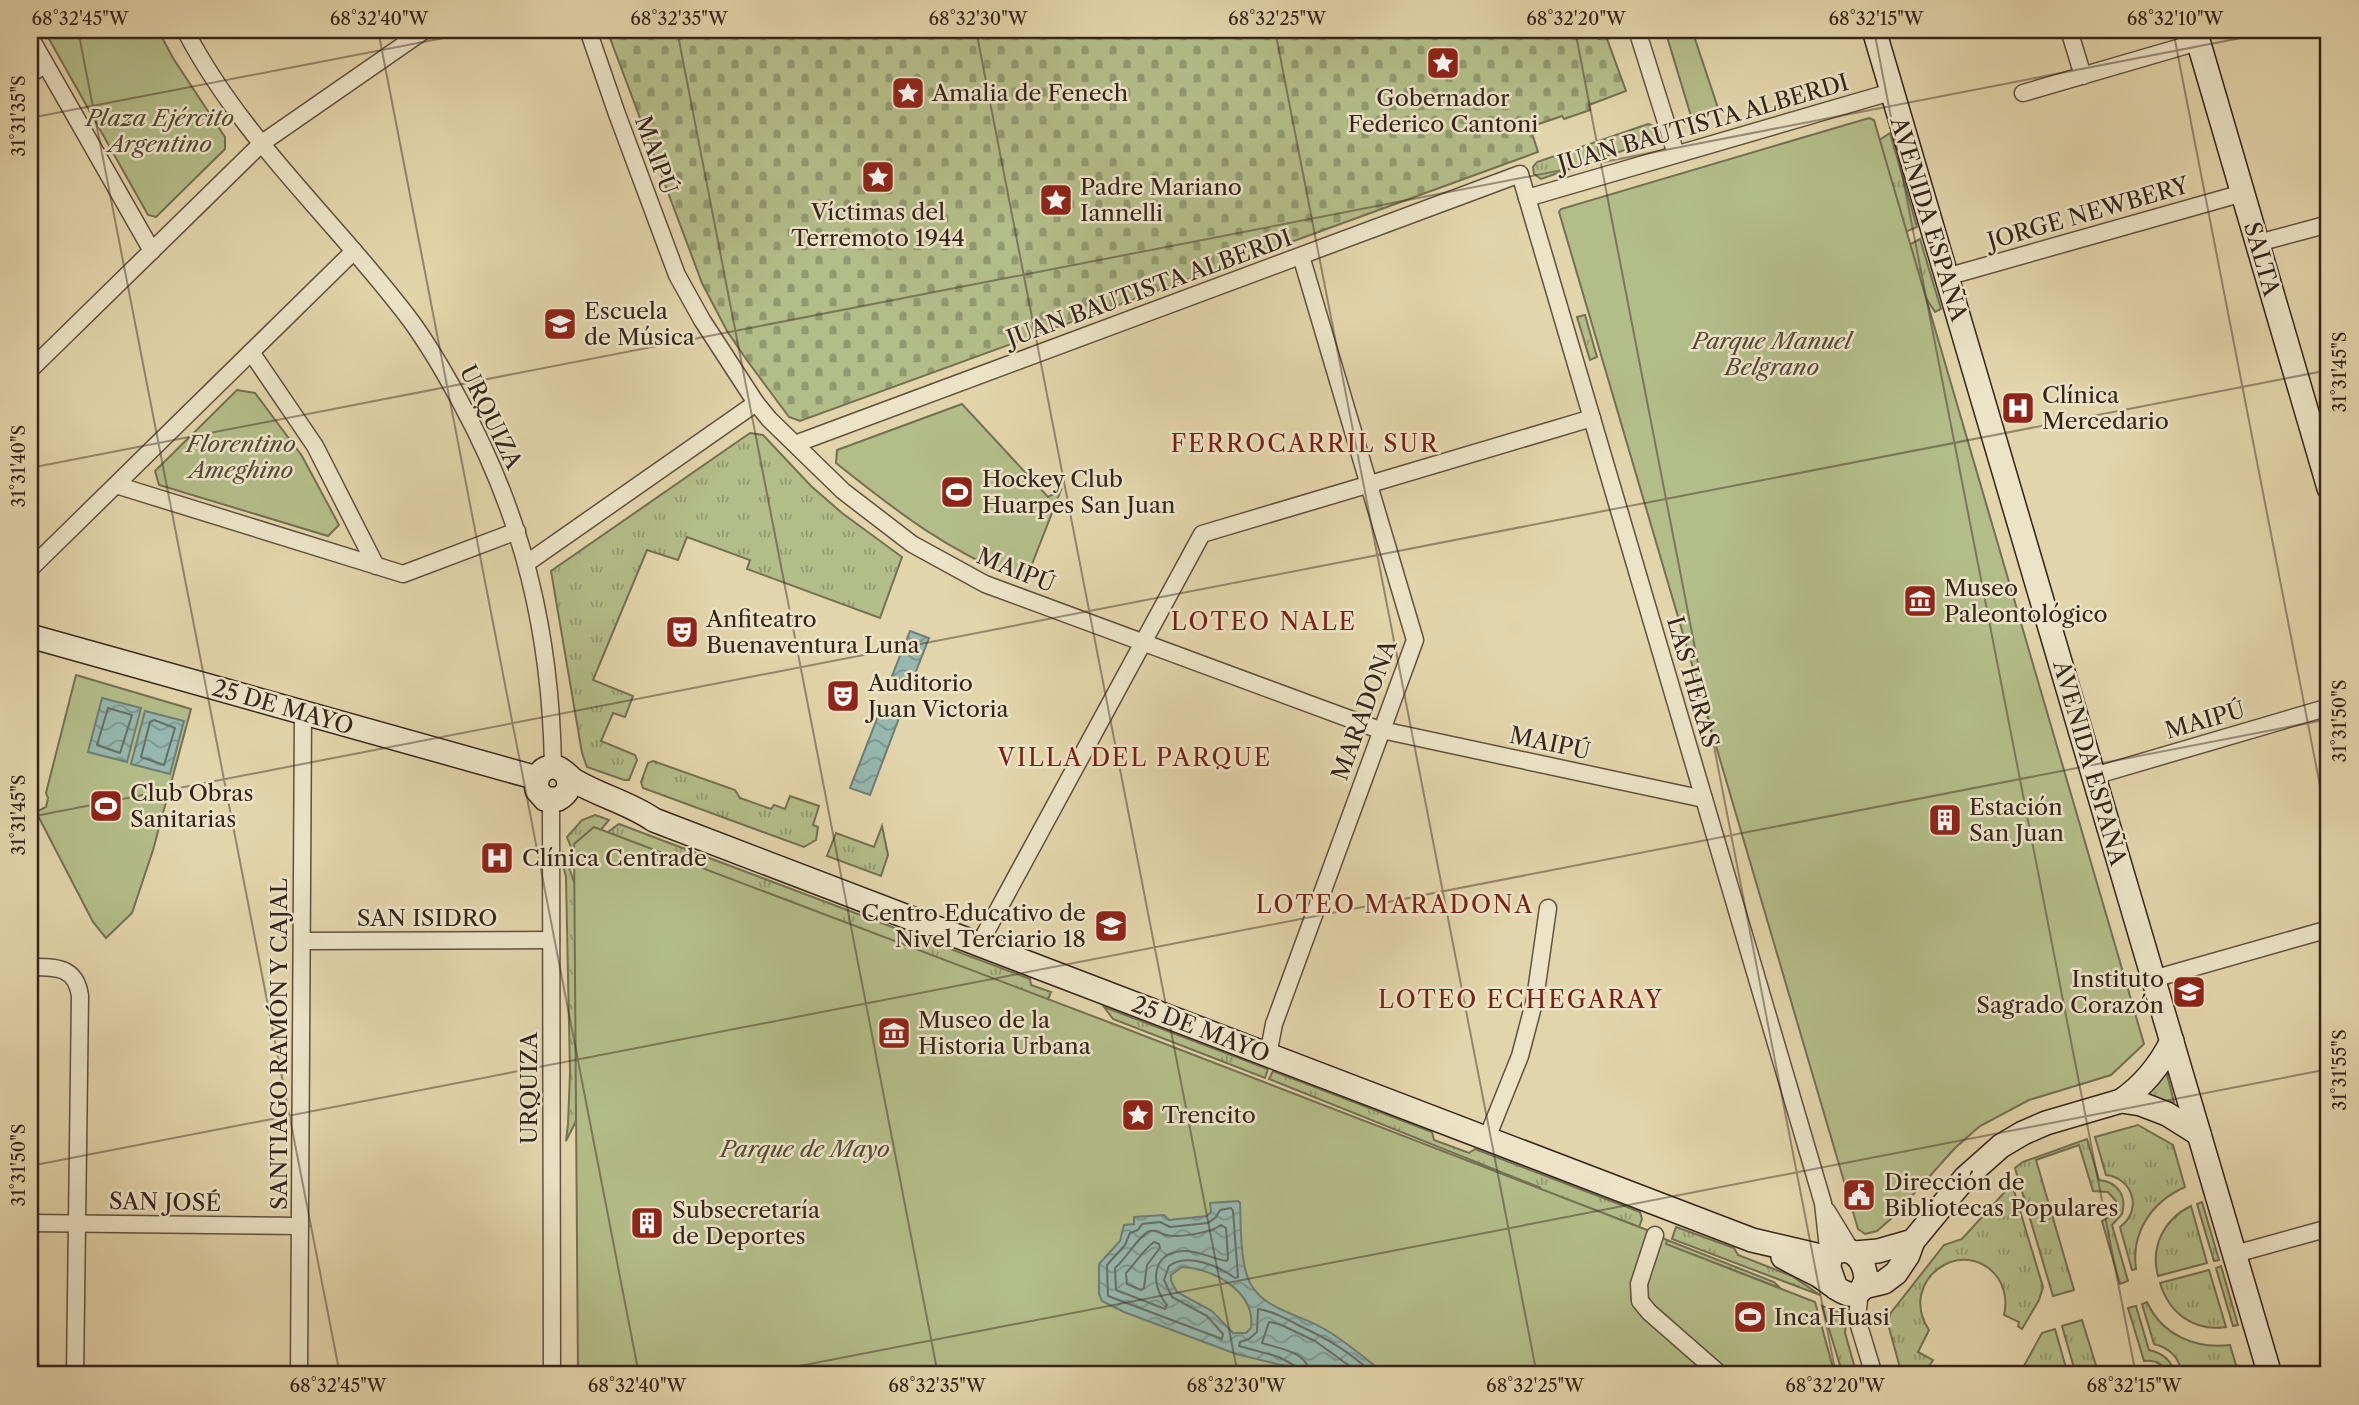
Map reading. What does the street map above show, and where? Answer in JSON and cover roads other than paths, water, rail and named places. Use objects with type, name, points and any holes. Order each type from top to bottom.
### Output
[{"type":"street","name":"URQUIZA","points":[[185,30],[203,62],[262,144],[411,321],[440,365],[477,434],[517,531],[538,609],[552,720],[552,774]]},
{"type":"street","points":[[32,363],[262,144],[425,30]]},
{"type":"street","name":"MAIPÚ","points":[[588,30],[677,275],[756,404],[854,500],[912,544],[985,584],[1381,730],[1704,799]]},
{"type":"street","points":[[1637,30],[1676,154]]},
{"type":"street","name":"AVENIDA ESPAÑA","points":[[1874,30],[2270,1375]]},
{"type":"street","points":[[2069,30],[2083,76]]},
{"type":"street","points":[[2023,93],[2083,76],[2197,36]]},
{"type":"street","name":"SALTA","points":[[2197,36],[2329,488]]},
{"type":"street","points":[[30,37],[152,251]]},
{"type":"street","points":[[30,74],[45,65]]},
{"type":"street","name":"JUAN BAUTISTA ALBERDI","points":[[1527,198],[1891,92]]},
{"type":"street","name":"JUAN BAUTISTA ALBERDI","points":[[795,444],[1520,174]]},
{"type":"street","name":"LAS HERAS","points":[[1520,174],[1823,1203],[1841,1255]]},
{"type":"street","name":"JORGE NEWBERY","points":[[1947,277],[2243,193]]},
{"type":"street","points":[[2258,243],[2329,224]]},
{"type":"street","points":[[30,569],[354,251]]},
{"type":"street","name":"MARADONA","points":[[1268,1055],[1274,1024],[1415,640],[1301,256]]},
{"type":"street","points":[[250,352],[315,446],[376,566]]},
{"type":"street","points":[[527,563],[756,404]]},
{"type":"street","points":[[980,943],[1202,534],[1592,418]]},
{"type":"street","points":[[116,485],[403,574],[517,531]]},
{"type":"street","name":"25 DE MAYO","points":[[30,636],[303,713],[552,774],[649,817],[1752,1240],[1818,1275],[1836,1288]]},
{"type":"street","name":"MAIPÚ","points":[[2094,776],[2329,707]]},
{"type":"street","name":"SANTIAGO RAMÓN Y CAJAL","points":[[299,1375],[303,713]]},
{"type":"street","points":[[552,774],[537,790],[545,799],[555,800]]},
{"type":"street","name":"URQUIZA","points":[[552,1375],[551,940],[555,800]]},
{"type":"street","name":"25 DE MAYO","points":[[555,800],[649,817]]},
{"type":"street","points":[[1488,1138],[1520,1056],[1535,999],[1548,908]]},
{"type":"street","points":[[2153,979],[2329,929]]},
{"type":"street","name":"SAN ISIDRO","points":[[302,942],[551,940]]},
{"type":"street","points":[[30,967],[60,968],[69,973],[78,986],[80,996],[75,1375]]},
{"type":"street","points":[[1874,1375],[1857,1319],[1862,1288],[1866,1278],[1865,1270],[1861,1259],[1841,1255],[1830,1275],[1836,1288],[1847,1294],[1862,1288],[1884,1282],[1896,1273],[1908,1255],[1913,1241],[1965,1178],[2001,1146],[2046,1123],[2121,1101],[2154,1070],[2172,1041]]},
{"type":"street","points":[[2121,1101],[2159,1110],[2199,1134]]},
{"type":"street","name":"LAS HERAS","points":[[1823,1203],[1841,1255]]},
{"type":"street","name":"SAN JOSÉ","points":[[30,1223],[300,1226]]},
{"type":"street","points":[[2235,1254],[2329,1228]]},
{"type":"street","points":[[1655,1235],[1639,1284],[1640,1301],[1721,1375]]},
{"type":"street","name":"25 DE MAYO","points":[[1752,1240],[1841,1255],[1878,1251],[1913,1241]]},
{"type":"water","points":[[910,631],[929,638],[911,684],[892,676]]},
{"type":"water","points":[[102,698],[141,708],[127,762],[88,752]]},
{"type":"water","points":[[145,711],[184,721],[170,774],[131,764]]},
{"type":"water","points":[[880,711],[899,718],[870,795],[850,788]]},
{"type":"water","points":[[1210,1203],[1240,1203],[1244,1265],[1250,1283],[1265,1300],[1334,1335],[1386,1375],[1298,1375],[1285,1366],[1236,1354],[1124,1312],[1102,1301],[1099,1294],[1099,1264],[1120,1241],[1124,1225],[1134,1224],[1134,1217],[1164,1215],[1169,1220],[1207,1216],[1211,1212]],"holes":[[[1182,1267],[1194,1268],[1219,1277],[1240,1293],[1251,1315],[1251,1328],[1246,1333],[1233,1333],[1212,1311],[1177,1292],[1171,1275]]]},
{"type":"place","name":"Gobernador Federico Cantoni","points":[[1443,63]]},
{"type":"place","name":"Amalia de Fenech","points":[[908,93]]},
{"type":"place","name":"Víctimas del Terremoto 1944","points":[[878,177]]},
{"type":"place","name":"Padre Mariano Iannelli","points":[[1056,200]]},
{"type":"place","name":"Escuela de Música","points":[[560,324]]},
{"type":"place","name":"Clínica Mercedario","points":[[2018,408]]},
{"type":"place","name":"Hockey Club Huarpes San Juan","points":[[957,492]]},
{"type":"place","name":"Museo Paleontológico","points":[[1920,601]]},
{"type":"place","name":"Anfiteatro Buenaventura Luna","points":[[682,632]]},
{"type":"place","name":"Auditorio Juan Victoria","points":[[843,696]]},
{"type":"place","name":"Club Obras Sanitarias","points":[[106,806]]},
{"type":"place","name":"Estación San Juan","points":[[1945,820]]},
{"type":"place","name":"Clínica Centrade","points":[[497,858]]},
{"type":"place","name":"Centro Educativo de Nivel Terciario 18","points":[[1111,926]]},
{"type":"place","name":"Instituto Sagrado Corazón","points":[[2189,992]]},
{"type":"place","name":"Museo de la Historia Urbana","points":[[894,1033]]},
{"type":"place","name":"Trencito","points":[[1138,1115]]},
{"type":"place","name":"Dirección de Bibliotecas Populares","points":[[1859,1195]]},
{"type":"place","name":"Subsecretaría de Deportes","points":[[647,1223]]},
{"type":"place","name":"Inca Huasi","points":[[1750,1317]]},
{"type":"district","name":"FERROCARRIL SUR","points":[[1305,444]]},
{"type":"district","name":"LOTEO NALE","points":[[1264,622]]},
{"type":"district","name":"VILLA DEL PARQUE","points":[[1135,758]]},
{"type":"district","name":"LOTEO MARADONA","points":[[1395,905]]},
{"type":"district","name":"LOTEO ECHEGARAY","points":[[1521,1000]]},
{"type":"park label","name":"Plaza Ejército Argentino","points":[[160,131]]},
{"type":"park label","name":"Parque Manuel Belgrano","points":[[1772,354]]},
{"type":"park label","name":"Florentino Ameghino","points":[[241,457]]},
{"type":"park label","name":"Parque de Mayo","points":[[805,1149]]}]
